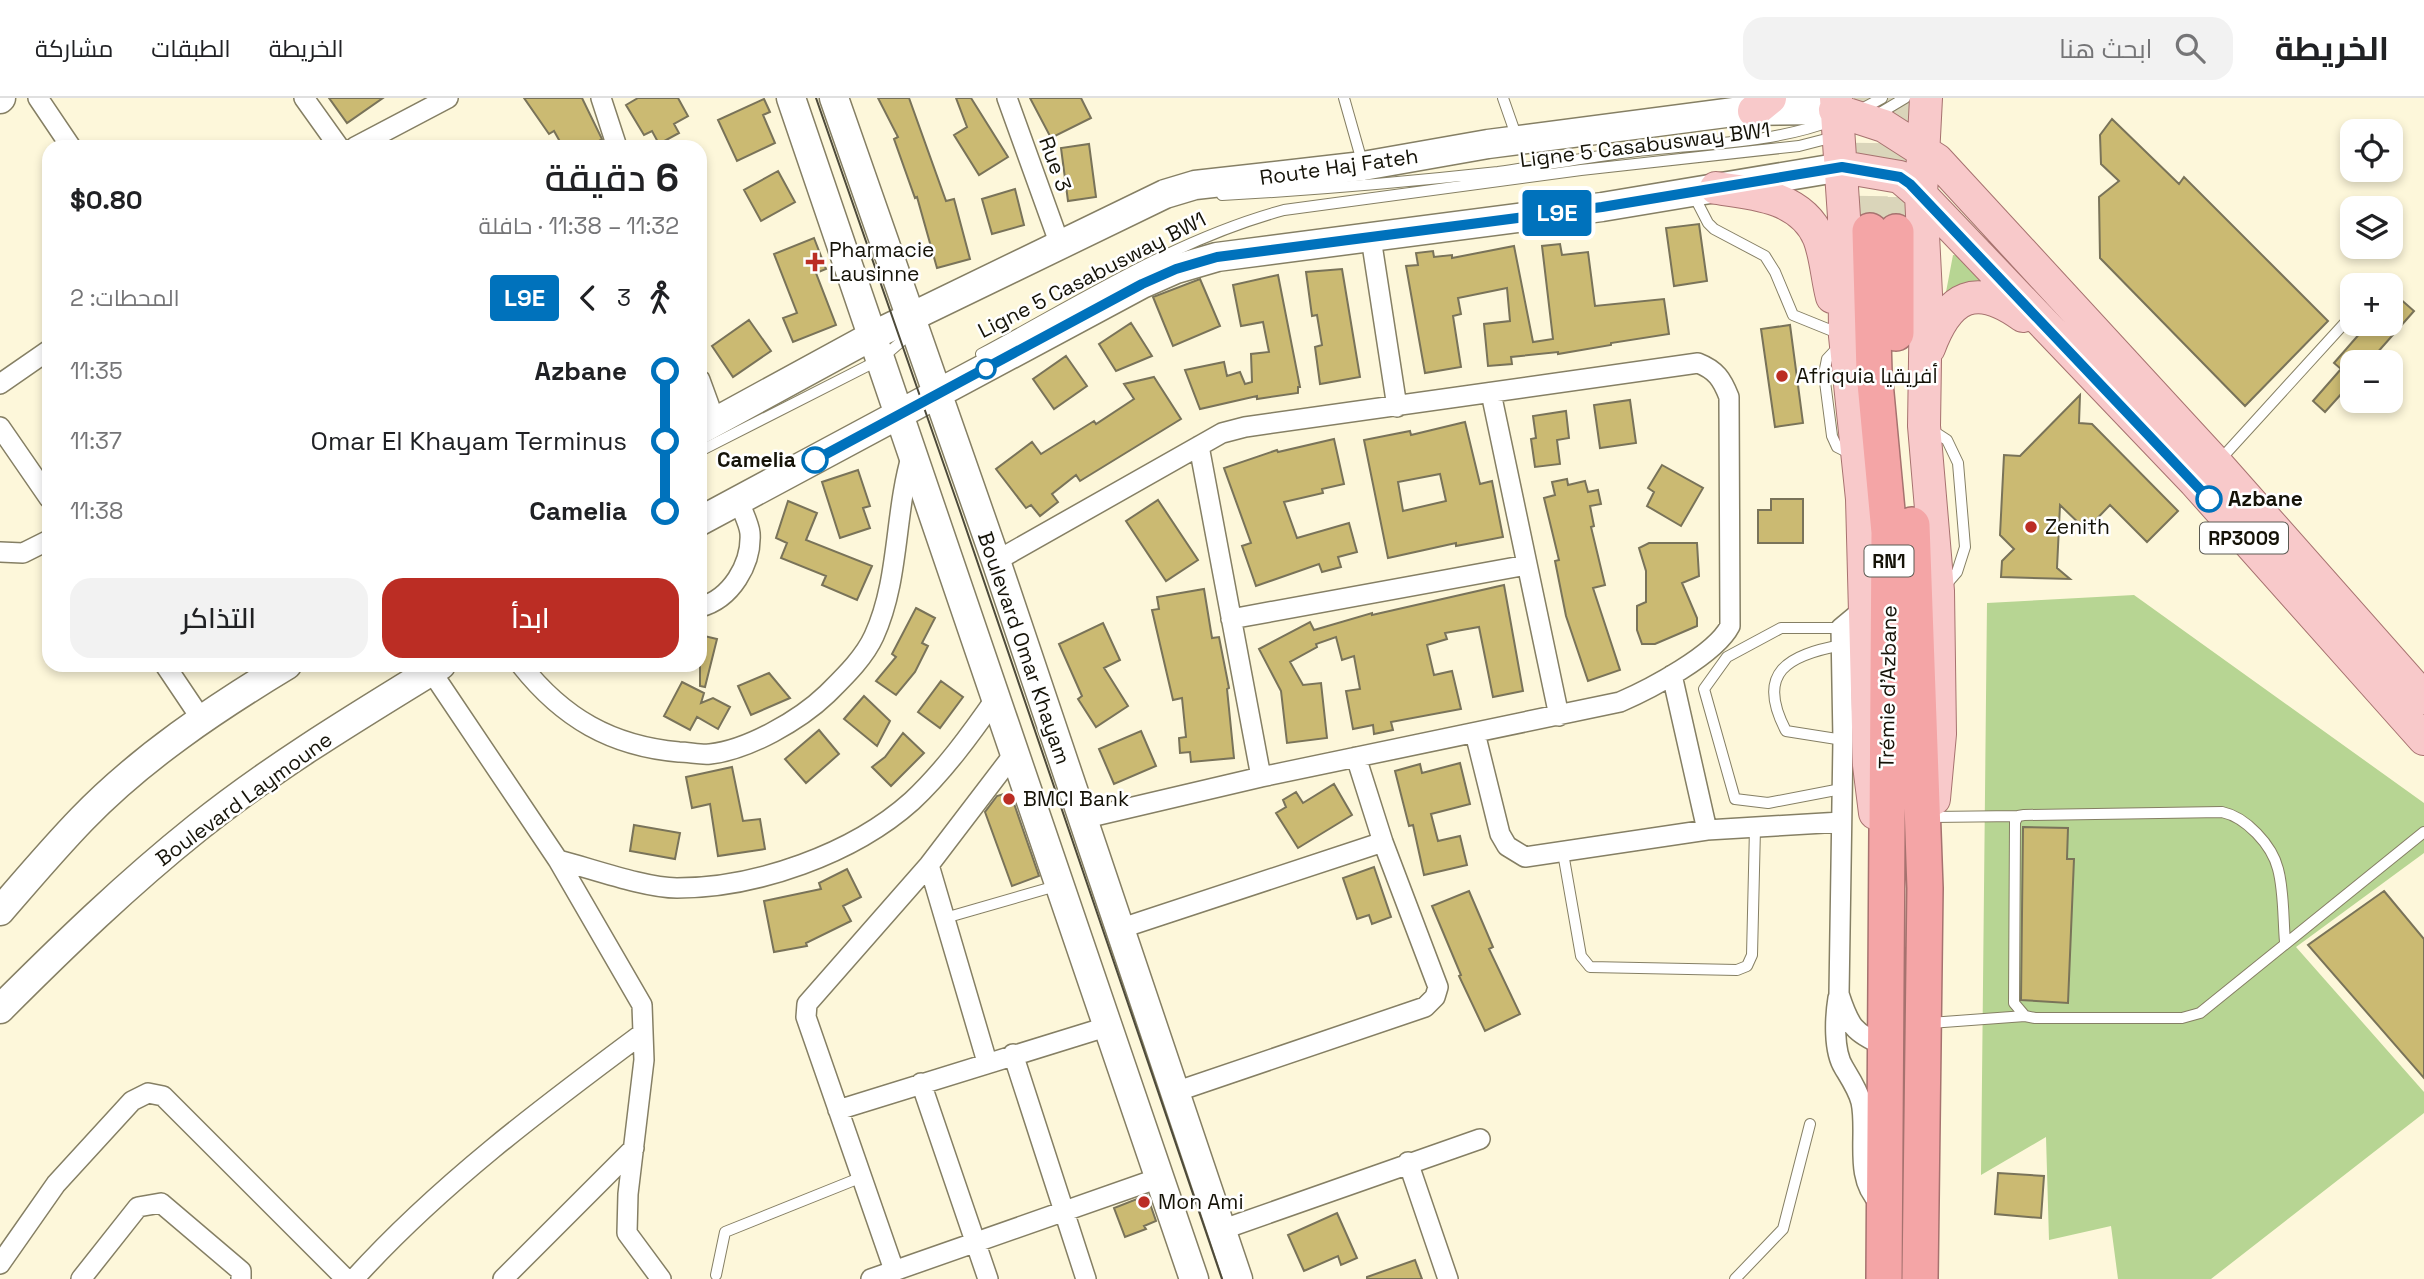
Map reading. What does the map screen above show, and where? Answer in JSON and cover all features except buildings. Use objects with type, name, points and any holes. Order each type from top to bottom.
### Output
[{"type":"highway","name":"Trémie d'Azbane","points":[[1870,227],[1896,379],[1912,518],[1925,888]]},
{"type":"highway","name":"Trémie d'Azbane","points":[[1870,227],[1874,372],[1889,532],[1886,891]]},
{"type":"highway","name":"RN1","points":[[1920,1279],[1925,888]]},
{"type":"highway","name":"RN1","points":[[1884,1279],[1886,891]]},
{"type":"main road","name":"Boulevard Omar Khayam","points":[[791,98],[1194,1279]]},
{"type":"main road","name":"Boulevard Omar Khayam","points":[[834,98],[937,384],[1238,1279]]},
{"type":"main road","points":[[1858,116],[1919,99]]},
{"type":"main road","points":[[1919,99],[1916,174],[1926,357],[1924,426],[1938,591],[1940,734],[1925,888]]},
{"type":"main road","points":[[1919,99],[1978,204]]},
{"type":"main road","name":"Route Haj Fateh","points":[[877,347],[1060,245],[1165,194],[1195,185],[1363,166],[1762,105],[1858,116]]},
{"type":"main road","points":[[1858,116],[1842,167],[1870,227]]},
{"type":"main road","points":[[1858,116],[1916,174]]},
{"type":"main road","points":[[707,518],[897,411],[937,384],[1142,284],[1176,269],[1217,257],[1704,191],[1842,167],[1916,174],[1940,182],[1978,204]]},
{"type":"main road","points":[[1845,336],[1870,227],[1867,189],[1878,183],[1916,174]]},
{"type":"main road","name":"RP3009","points":[[1916,174],[2059,341],[2206,473],[2424,698]]},
{"type":"main road","points":[[1704,191],[1767,197],[1792,206],[1809,222],[1819,239],[1831,294],[1845,336],[1862,499],[1849,627],[1886,891]]},
{"type":"main road","name":"RP3009","points":[[1978,204],[2206,473],[2424,739]]},
{"type":"main road","points":[[1926,357],[1938,325],[1949,310],[1963,299],[1976,296],[1992,298],[2008,305],[2059,341]]},
{"type":"main road","points":[[708,426],[877,347]]},
{"type":"main road","points":[[0,911],[91,810],[127,778],[202,720],[276,672]]},
{"type":"main road","name":"Boulevard Laymoune","points":[[0,1009],[126,889],[199,826],[302,752],[430,672]]},
{"type":"street","points":[[38,98],[66,140]]},
{"type":"street","points":[[304,98],[334,140]]},
{"type":"street","points":[[368,140],[448,98]]},
{"type":"street","points":[[601,98],[616,140]]},
{"type":"street","name":"Rue 3","points":[[1007,98],[1060,245]]},
{"type":"street","points":[[1371,237],[1397,407]]},
{"type":"street","points":[[0,384],[42,355]]},
{"type":"street","points":[[996,561],[1222,433],[1245,427],[1698,363],[1711,368],[1721,378],[1729,397],[1730,626],[1714,645],[1653,688],[1620,702],[1559,716],[1261,777],[1082,819]]},
{"type":"street","points":[[1491,393],[1559,716]]},
{"type":"street","points":[[0,427],[42,488]]},
{"type":"street","points":[[1199,446],[1261,777]]},
{"type":"street","points":[[527,672],[561,709],[600,732],[650,749],[711,754],[760,739],[807,713],[847,674],[873,637],[890,587],[906,473],[912,454]]},
{"type":"street","points":[[707,603],[725,594],[741,574],[749,550],[750,531],[739,501]]},
{"type":"street","points":[[0,552],[23,552],[42,543]]},
{"type":"street","points":[[1231,619],[1527,565]]},
{"type":"street","points":[[1849,627],[1841,789],[1839,994],[1834,1022],[1842,1066],[1850,1076],[1861,1102],[1862,1150],[1869,1192],[1884,1207]]},
{"type":"street","points":[[169,672],[202,720]]},
{"type":"street","points":[[439,672],[558,860],[642,1005],[645,1060],[627,1233],[661,1279]]},
{"type":"street","points":[[1672,675],[1707,830]]},
{"type":"street","points":[[558,860],[675,888],[738,882],[809,862],[868,834],[911,801],[950,760],[996,698]]},
{"type":"street","points":[[1475,733],[1500,834],[1507,846],[1519,855],[1532,858],[1707,830],[1841,821]]},
{"type":"street","points":[[894,1270],[806,1017],[807,1004],[929,865],[1013,755]]},
{"type":"street","points":[[1175,1092],[1426,1006],[1435,997],[1438,986],[1383,842],[1356,757]]},
{"type":"street","points":[[1119,929],[1383,842]]},
{"type":"street","points":[[929,865],[987,1062]]},
{"type":"street","points":[[1839,994],[1847,1021],[1866,1038],[1885,1046]]},
{"type":"street","points":[[838,1110],[1106,1027]]},
{"type":"street","points":[[355,1279],[393,1236],[523,1125],[643,1033]]},
{"type":"street","points":[[1013,1054],[1086,1279]]},
{"type":"street","points":[[921,1083],[988,1279]]},
{"type":"street","points":[[0,1264],[56,1184],[132,1101],[148,1093],[163,1096],[346,1279]]},
{"type":"street","points":[[1221,1230],[1408,1162],[1480,1139]]},
{"type":"street","points":[[503,1279],[634,1148]]},
{"type":"street","points":[[1408,1162],[1448,1279]]},
{"type":"street","points":[[871,1279],[1159,1178]]},
{"type":"street","points":[[81,1279],[138,1207],[161,1203],[241,1271],[241,1279]]},
{"type":"lane","points":[[1344,98],[1363,166]]},
{"type":"lane","points":[[1503,98],[1518,142]]},
{"type":"lane","name":"Ligne 5 Casabusway BW1","points":[[1210,196],[1317,190],[1500,171],[1631,151],[1746,141],[1813,129],[1858,116]]},
{"type":"lane","name":"Ligne 5 Casabusway BW1","points":[[966,363],[1186,245],[1217,231],[1273,213],[1319,204],[1581,170],[1799,146],[1858,116]]},
{"type":"lane","points":[[1704,191],[1708,223],[1714,229],[1765,256],[1775,272],[1793,315],[1845,336]]},
{"type":"lane","name":"Ligne 5 Casabusway BW1","points":[[1015,279],[1149,211],[1192,198]]},
{"type":"lane","points":[[2206,473],[2340,329]]},
{"type":"lane","points":[[707,447],[877,347]]},
{"type":"lane","points":[[707,510],[897,411]]},
{"type":"lane","points":[[1843,740],[1786,731],[1775,710],[1775,684],[1784,665],[1849,627]]},
{"type":"lane","points":[[1841,789],[1768,803],[1735,799],[1704,689],[1727,657],[1781,628],[1849,627]]},
{"type":"lane","points":[[1932,817],[2222,812],[2234,815],[2248,824],[2278,869],[2285,942]]},
{"type":"lane","points":[[2018,816],[2013,828],[2014,1003],[2025,1016]]},
{"type":"lane","points":[[1563,853],[1581,956],[1590,967],[1737,970],[1747,965],[1752,956],[1755,828]]},
{"type":"lane","points":[[1923,1024],[2025,1016],[2192,1016],[2424,832]]},
{"type":"lane","points":[[945,918],[1060,885]]},
{"type":"lane","points":[[1735,1279],[1783,1230],[1810,1124]]},
{"type":"lane","points":[[716,1275],[725,1232],[862,1177]]},
{"type":"green space","points":[[1953,255],[1967,256],[2002,290],[1943,308]]},
{"type":"green space","points":[[2134,595],[2424,803],[2424,853],[2296,947],[2424,1092],[2424,1113],[2211,1279],[2118,1279],[2111,1226],[2049,1240],[2046,1137],[1981,1175],[1987,603]]},
{"type":"tunnel","points":[[1870,231],[1871,98]]},
{"type":"tunnel","points":[[1896,232],[1898,98]]},
{"type":"tram line","points":[[816,98],[1222,1279]]},
{"type":"bus line","name":"L9E","points":[[815,460],[1142,284],[1176,269],[1217,257],[1602,207],[1842,167],[1900,177],[1910,184],[2209,499]]},
{"type":"place","name":"Pharmacie Lausinne","points":[[815,262]]},
{"type":"place","name":"Afriquia أفريقيا","points":[[1782,376]]},
{"type":"place","name":"Camelia","points":[[815,460]]},
{"type":"place","name":"Azbane","points":[[2209,499]]},
{"type":"place","name":"Zenith","points":[[2031,527]]},
{"type":"place","name":"BMCI Bank","points":[[1009,799]]},
{"type":"place","name":"Mon Ami","points":[[1144,1202]]}]
